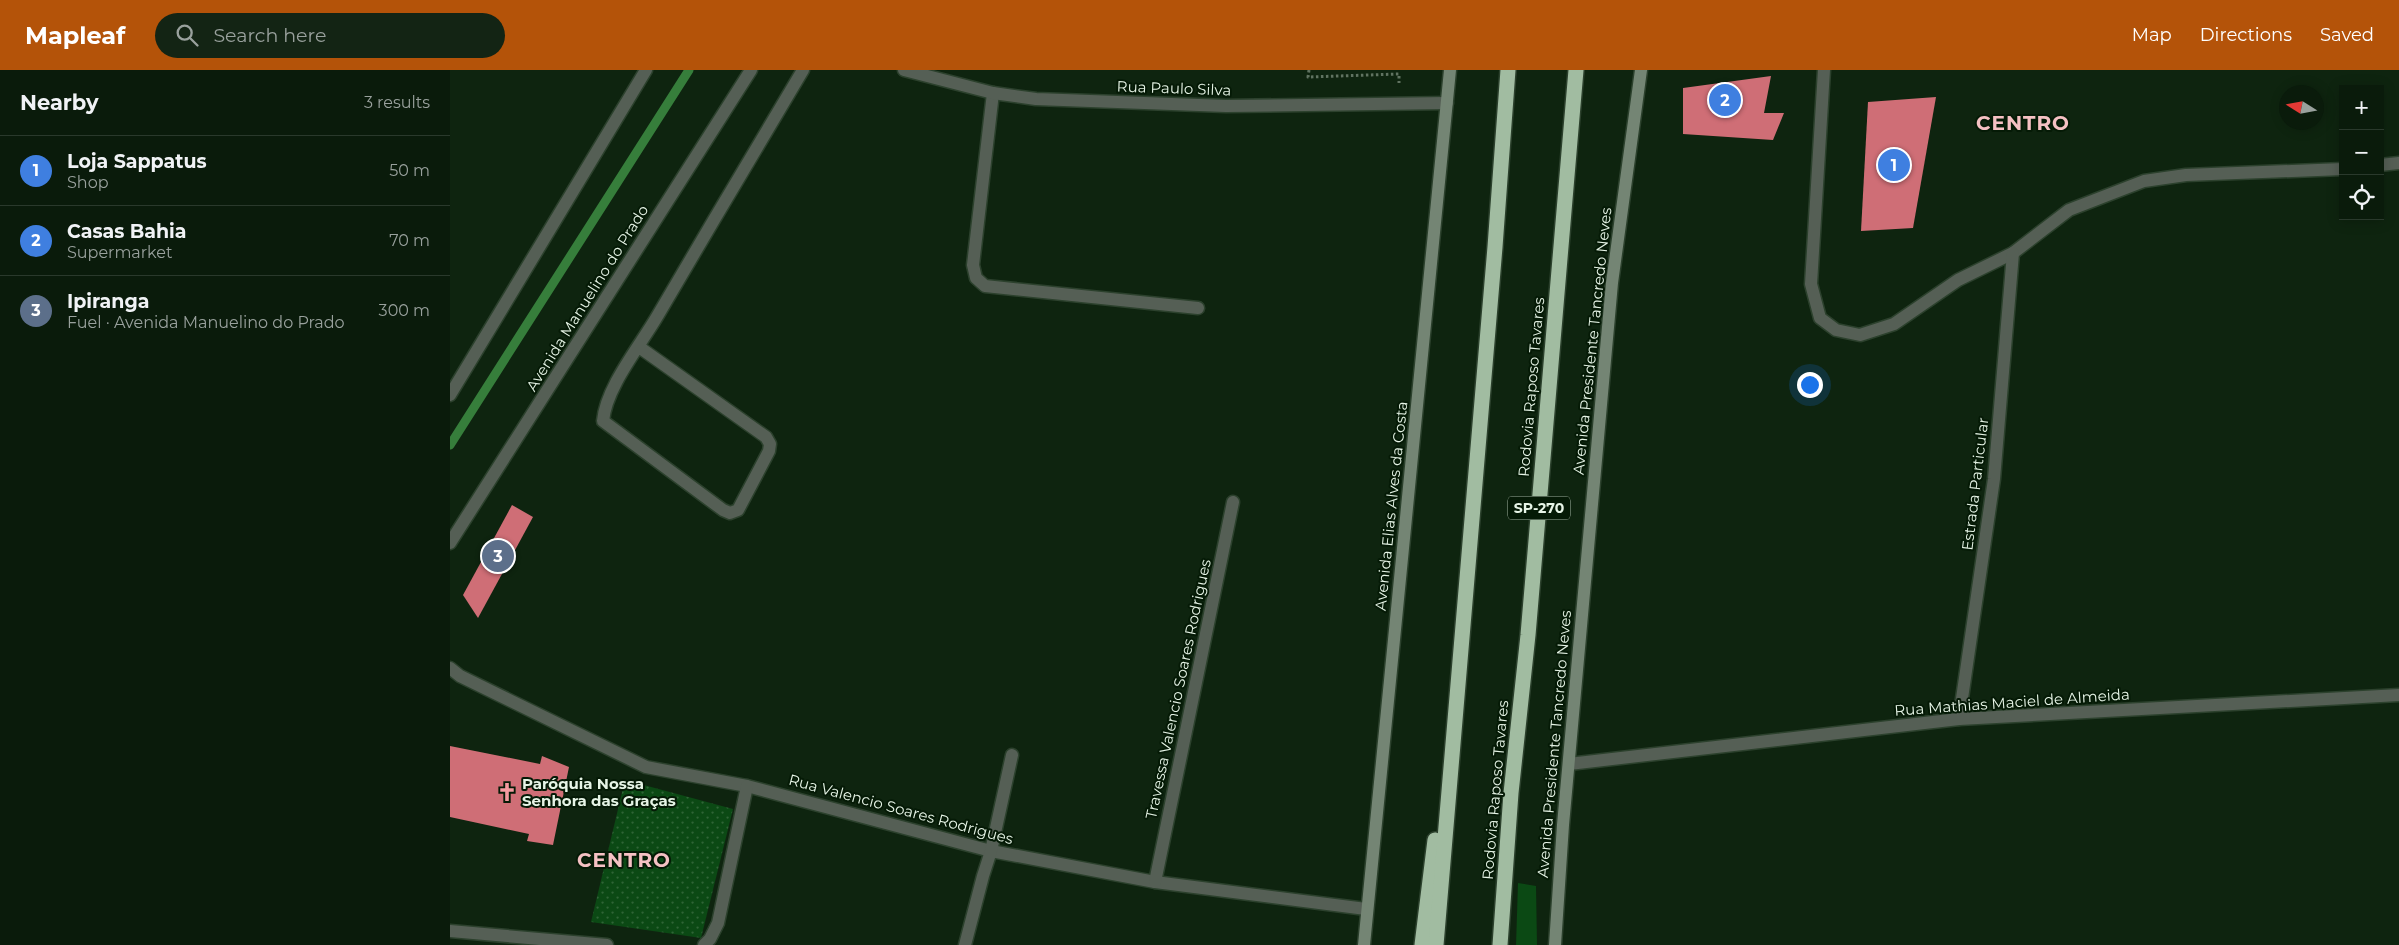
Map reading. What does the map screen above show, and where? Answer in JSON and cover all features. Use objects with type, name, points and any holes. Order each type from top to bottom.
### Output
[{"type":"highway","points":[[1436,945],[1495,247],[1508,70]]},
{"type":"highway","name":"Rodovia Raposo Tavares","points":[[1500,945],[1511,793],[1528,635],[1576,70]]},
{"type":"highway","points":[[1422,945],[1432,856],[1449,774]]},
{"type":"main road","name":"Avenida Elias Alves da Costa","points":[[1364,945],[1366,909],[1450,70]]},
{"type":"main road","name":"Avenida Presidente Tancredo Neves","points":[[1555,945],[1556,912],[1612,283],[1641,70]]},
{"type":"street","points":[[450,395],[646,70]]},
{"type":"street","name":"Avenida Manuelino do Prado","points":[[450,544],[751,70]]},
{"type":"street","points":[[639,347],[766,437],[770,444],[769,451],[738,510],[730,513],[722,510],[603,422],[604,408],[609,394],[639,347],[803,70]]},
{"type":"street","name":"Rua Paulo Silva","points":[[904,70],[993,93],[1036,99],[1226,106],[1447,103]]},
{"type":"street","points":[[1824,70],[1811,284],[1820,318],[1836,330],[1860,335],[1894,324],[1958,280],[2013,253],[2069,210],[2144,182],[2186,175],[2339,169]]},
{"type":"street","points":[[993,93],[973,265],[976,278],[984,286],[1198,308]]},
{"type":"street","points":[[2384,165],[2399,163]]},
{"type":"street","name":"Estrada Particular","points":[[1959,719],[1994,479],[2013,253]]},
{"type":"street","name":"Travessa Valencio Soares Rodrigues","points":[[1155,882],[1233,502]]},
{"type":"street","name":"Rua Valencio Soares Rodrigues","points":[[450,668],[460,676],[538,716],[646,767],[747,786],[991,851],[1155,882],[1366,909]]},
{"type":"street","name":"Rua Mathias Maciel de Almeida","points":[[1569,764],[1959,719],[2399,695]]},
{"type":"street","points":[[965,945],[991,851],[1012,755]]},
{"type":"street","points":[[704,945],[710,939],[718,923],[747,786]]},
{"type":"street","points":[[450,931],[607,945]]},
{"type":"path","points":[[1309,70],[1308,77],[1399,74]]},
{"type":"green space","points":[[625,780],[733,809],[701,938],[591,922]]},
{"type":"green space","points":[[1518,883],[1536,886],[1537,945],[1516,945]]},
{"type":"building","points":[[1771,76],[1764,113],[1784,113],[1773,140],[1683,134],[1683,88]]},
{"type":"building","points":[[1936,97],[1913,228],[1861,231],[1868,102]]},
{"type":"building","points":[[512,505],[533,517],[478,618],[463,595]]},
{"type":"building","name":"Paróquia Nossa Senhora das Graças","points":[[450,746],[540,764],[542,756],[569,767],[553,845],[527,841],[529,834],[450,817]]},
{"type":"waterway","points":[[450,445],[689,70]]},
{"type":"place","name":"Casas Bahia","points":[[1725,100]]},
{"type":"place","name":"Loja Sappatus","points":[[1894,165]]},
{"type":"place","name":"Ipiranga","points":[[498,556]]},
{"type":"place","name":"Paróquia Nossa Senhora das Graças","points":[[507,792]]},
{"type":"district","name":"CENTRO","points":[[2023,123]]},
{"type":"district","name":"CENTRO","points":[[624,860]]}]
